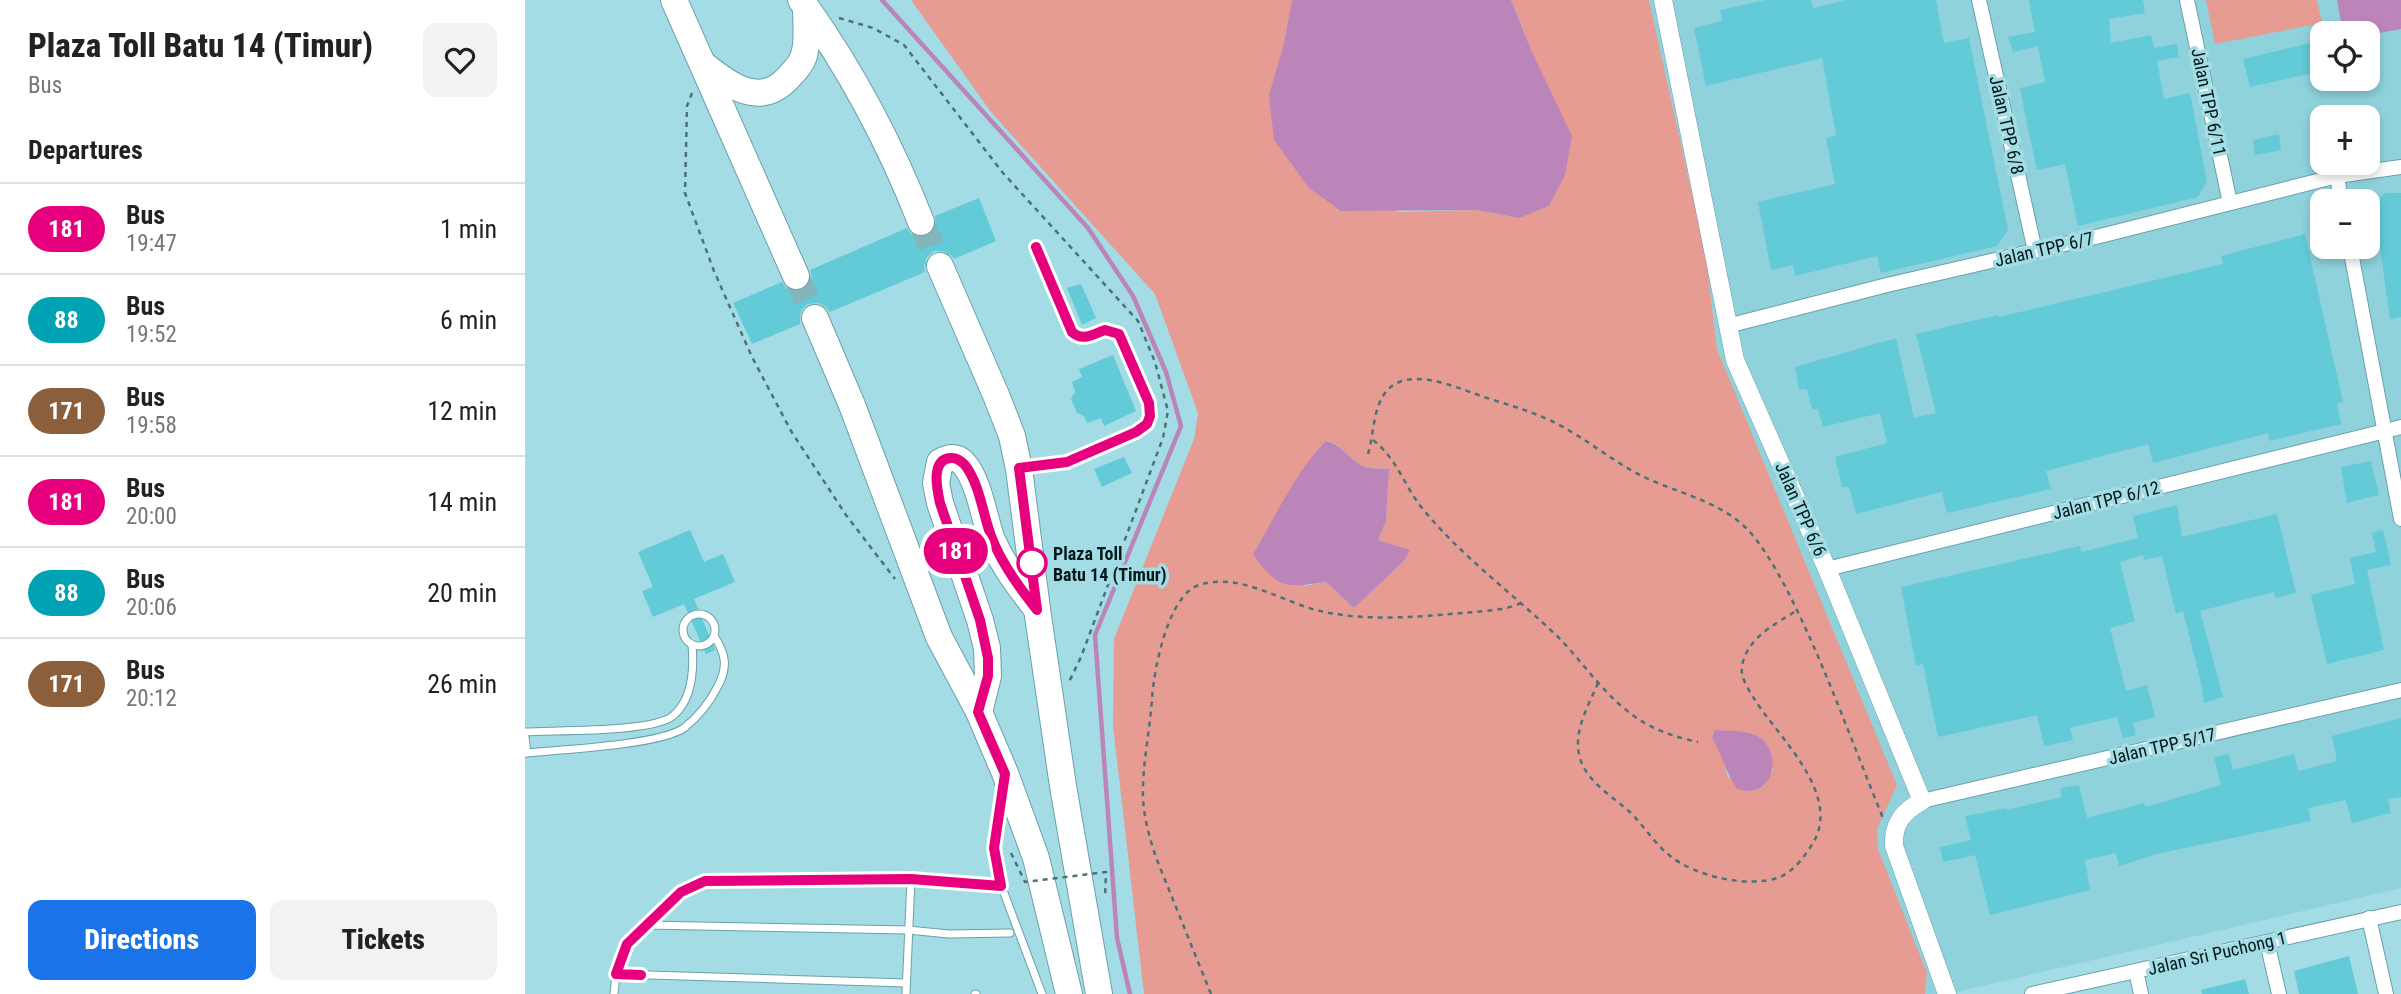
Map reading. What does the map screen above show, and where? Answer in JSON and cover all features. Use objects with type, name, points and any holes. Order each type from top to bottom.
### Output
[{"type":"highway","points":[[674,0],[796,276]]},
{"type":"highway","points":[[703,65],[723,81],[751,93],[767,92],[781,86],[802,63],[806,48],[803,4]]},
{"type":"highway","points":[[803,4],[869,109],[921,222]]},
{"type":"highway","points":[[940,265],[1000,405],[1012,436],[1019,468],[1053,717],[1099,994]]},
{"type":"highway","points":[[814,318],[857,417],[939,637],[978,712],[1005,774],[1036,858],[1069,994]]},
{"type":"highway","points":[[978,712],[988,676],[988,658],[980,620],[940,503],[936,483],[940,462],[947,458],[956,458],[964,464],[973,479],[992,540],[1003,562],[1037,610]]},
{"type":"street","name":"Jalan TPP 6/6","points":[[1663,0],[1735,360],[1827,569],[1922,801]]},
{"type":"street","name":"Jalan TPP 6/8","points":[[1979,0],[2035,251]]},
{"type":"street","name":"Jalan TPP 6/11","points":[[2187,0],[2230,203]]},
{"type":"street","name":"Jalan TPP 6/7","points":[[1727,326],[2337,176],[2401,167]]},
{"type":"street","points":[[2337,176],[2339,189]]},
{"type":"street","points":[[2352,259],[2401,519]]},
{"type":"street","name":"Jalan TPP 6/12","points":[[1827,569],[2401,427]]},
{"type":"street","name":"Jalan TPP 5/17","points":[[1922,801],[2401,690]]},
{"type":"street","points":[[1922,801],[1903,814],[1896,824],[1894,846],[1947,994]]},
{"type":"street","name":"Jalan Sri Puchong 1","points":[[2032,994],[2401,912]]},
{"type":"street","points":[[2369,918],[2386,994]]},
{"type":"street","points":[[2267,942],[2279,994]]},
{"type":"street","points":[[2136,971],[2141,994]]},
{"type":"lane","points":[[1019,468],[1067,462],[1136,432],[1147,424],[1150,416],[1149,403],[1119,334],[1105,330],[1077,337],[1072,332],[1036,247]]},
{"type":"lane","points":[[525,732],[648,726],[673,717],[685,702],[692,677],[692,645],[685,637],[686,622],[694,616],[704,615],[712,621],[714,636],[723,649],[726,663],[722,678],[713,696],[683,729],[666,737],[526,753],[525,737]]},
{"type":"lane","points":[[692,645],[702,646],[714,636]]},
{"type":"lane","points":[[1005,774],[994,848],[1001,886],[1041,994]]},
{"type":"lane","points":[[614,994],[616,974],[627,944],[681,892],[705,881],[911,879],[1001,886]]},
{"type":"lane","points":[[907,994],[911,879]]},
{"type":"lane","points":[[646,925],[908,930],[949,934],[1010,933]]},
{"type":"lane","points":[[616,974],[906,983]]},
{"type":"path","points":[[803,4],[873,28],[904,45],[1003,173],[1138,321],[1156,362],[1168,411],[1163,438],[1081,657],[1053,717]]},
{"type":"path","points":[[703,65],[687,106],[685,193],[709,258],[752,357],[791,431],[846,515],[901,586]]},
{"type":"path","points":[[1368,454],[1378,407],[1386,391],[1397,383],[1412,379],[1450,384],[1537,414],[1563,427],[1623,466],[1646,478],[1707,501],[1735,519],[1754,537],[1797,610],[1884,821]]},
{"type":"path","points":[[1373,440],[1388,452],[1423,508],[1478,565],[1558,638],[1598,683],[1633,716],[1677,737],[1697,742]]},
{"type":"path","points":[[1211,994],[1151,844],[1143,797],[1157,666],[1174,610],[1184,593],[1199,585],[1220,582],[1241,584],[1313,609],[1361,617],[1451,614],[1514,607],[1521,603]]},
{"type":"path","points":[[1598,683],[1582,722],[1577,744],[1589,778],[1646,828],[1658,845],[1684,866],[1722,879],[1762,881],[1781,876],[1799,862],[1820,831],[1820,805],[1800,761],[1745,683],[1742,667],[1748,650],[1759,636],[1797,610]]},
{"type":"path","points":[[1011,853],[1025,882],[1106,872],[1105,898]]},
{"type":"shaded area","points":[[911,0],[1292,0],[1283,47],[1397,212],[1476,210],[1519,218],[1532,52],[1511,0],[1649,0],[1706,257],[1717,349],[1897,785],[1877,829],[1878,849],[1927,973],[1925,994],[1144,994],[1113,726],[1114,639],[1194,439],[1198,413],[1155,294],[991,112]],"holes":[[[1327,441],[1365,467],[1389,469],[1386,521],[1378,540],[1409,550],[1404,561],[1354,608],[1326,582],[1305,586],[1253,554],[1317,450]],[[1715,731],[1734,731],[1759,737],[1773,770],[1763,787],[1728,777],[1721,752],[1712,738]]]},
{"type":"shaded area","points":[[1292,0],[1511,0],[1532,52],[1572,136],[1565,175],[1549,206],[1519,218],[1476,210],[1341,211],[1309,188],[1274,140],[1269,95],[1283,47]]},
{"type":"shaded area","points":[[1649,0],[2401,0],[2401,888],[1948,994],[1925,994],[1927,973],[1878,849],[1877,829],[1896,784],[1717,349],[1706,257]]},
{"type":"shaded area","points":[[2206,0],[2317,0],[2322,21],[2310,21],[2310,25],[2215,44]]},
{"type":"shaded area","points":[[2337,0],[2401,0],[2401,29],[2380,33],[2380,21],[2341,21]]},
{"type":"shaded area","points":[[1326,441],[1365,467],[1389,469],[1386,521],[1378,540],[1410,550],[1404,561],[1354,608],[1326,582],[1292,585],[1276,580],[1253,554],[1295,480]]},
{"type":"shaded area","points":[[1715,730],[1749,733],[1766,744],[1772,763],[1767,782],[1750,791],[1737,789],[1712,738]]},
{"type":"building","points":[[1766,0],[1811,0],[1813,8],[1847,0],[1936,0],[1944,43],[1969,38],[2008,230],[1997,246],[1881,273],[1877,256],[1795,276],[1793,265],[1771,270],[1758,202],[1835,184],[1826,138],[1836,135],[1822,58],[1706,86],[1694,28],[1722,21],[1720,10]]},
{"type":"building","points":[[2029,0],[2143,0],[2145,13],[2109,19],[2111,43],[2151,35],[2154,48],[2177,44],[2179,57],[2157,61],[2164,99],[2190,93],[2207,182],[2198,197],[2078,226],[2065,164],[2037,170],[2020,88],[2045,82],[2038,46],[2013,52],[2008,37],[2035,32]]},
{"type":"building","points":[[2310,43],[2310,74],[2250,87],[2243,59]]},
{"type":"building","points":[[2279,134],[2281,150],[2255,155],[2253,140]]},
{"type":"building","points":[[2385,193],[2401,193],[2401,317],[2390,319],[2380,248],[2380,198]]},
{"type":"building","points":[[979,198],[996,241],[954,259],[950,254],[934,251],[927,257],[925,272],[830,312],[818,303],[808,304],[802,309],[800,324],[752,344],[733,303],[782,282],[787,289],[802,291],[809,285],[812,277],[810,270],[907,228],[911,234],[918,237],[928,236],[934,231],[935,216]]},
{"type":"building","points":[[2305,234],[2343,402],[2337,403],[2341,424],[2269,441],[2268,433],[2153,463],[2148,444],[2046,471],[2051,489],[1947,513],[1942,492],[1856,514],[1849,487],[1842,487],[1835,457],[1887,443],[1880,413],[1823,427],[1818,409],[1812,409],[1807,389],[1799,389],[1795,367],[1896,338],[1914,418],[1936,413],[1916,334],[2223,264],[2221,256]]},
{"type":"building","points":[[1081,284],[1096,318],[1082,325],[1067,288]]},
{"type":"building","points":[[1113,355],[1136,411],[1104,426],[1101,418],[1087,423],[1084,416],[1077,413],[1071,399],[1075,392],[1072,382],[1082,377],[1079,369]]},
{"type":"building","points":[[1124,457],[1132,473],[1102,487],[1094,469]]},
{"type":"building","points":[[2371,461],[2379,495],[2347,503],[2341,467]]},
{"type":"building","points":[[2177,505],[2182,537],[2277,514],[2296,593],[2276,598],[2274,592],[2200,611],[2223,697],[2204,703],[2183,611],[2176,614],[2162,556],[2144,560],[2143,555],[2120,562],[2135,621],[2110,628],[2126,691],[2147,685],[2155,717],[2133,723],[2136,735],[2123,738],[2117,717],[2070,728],[2073,740],[2044,746],[2037,715],[1938,737],[1923,664],[1916,666],[1901,587],[2080,546],[2081,552],[2138,538],[2133,516]]},
{"type":"building","points":[[690,530],[704,562],[723,554],[735,582],[694,599],[715,650],[706,654],[684,604],[653,617],[642,591],[653,587],[638,552]]},
{"type":"building","points":[[2383,530],[2391,565],[2367,570],[2384,650],[2327,664],[2311,595],[2355,584],[2350,558],[2376,552],[2372,533]]},
{"type":"building","points":[[2401,718],[2401,797],[2388,799],[2391,813],[2352,823],[2346,800],[2308,808],[2311,821],[2157,854],[2119,866],[2116,853],[2085,860],[2090,890],[1990,915],[1975,855],[1943,862],[1940,847],[1971,840],[1965,816],[2007,810],[2062,797],[2060,788],[2079,785],[2087,818],[2144,803],[2145,807],[2221,785],[2214,757],[2229,754],[2233,770],[2294,754],[2298,771],[2337,761],[2332,736]]},
{"type":"building","points":[[2349,956],[2358,994],[2299,994],[2294,971]]},
{"type":"building","points":[[2245,979],[2249,994],[2202,994],[2201,990]]},
{"type":"waterway","points":[[882,0],[1088,228],[1133,296],[1166,372],[1181,426],[1095,635],[1117,938],[1130,994]]},
{"type":"tunnel","points":[[921,222],[940,266]]},
{"type":"tunnel","points":[[796,276],[815,318]]},
{"type":"bus line","name":"181","points":[[641,975],[616,974],[627,944],[681,892],[705,881],[911,879],[1001,886],[994,848],[1005,774],[978,712],[988,676],[988,658],[980,620],[940,503],[936,483],[937,471],[940,462],[947,458],[956,458],[964,464],[973,479],[992,540],[1003,562],[1037,610],[1019,468],[1067,462],[1136,432],[1147,424],[1150,416],[1149,403],[1119,334],[1105,330],[1077,337],[1072,332],[1036,247]]},
{"type":"place","name":"Plaza Toll Batu 14 (Timur)","points":[[1032,563]]}]
